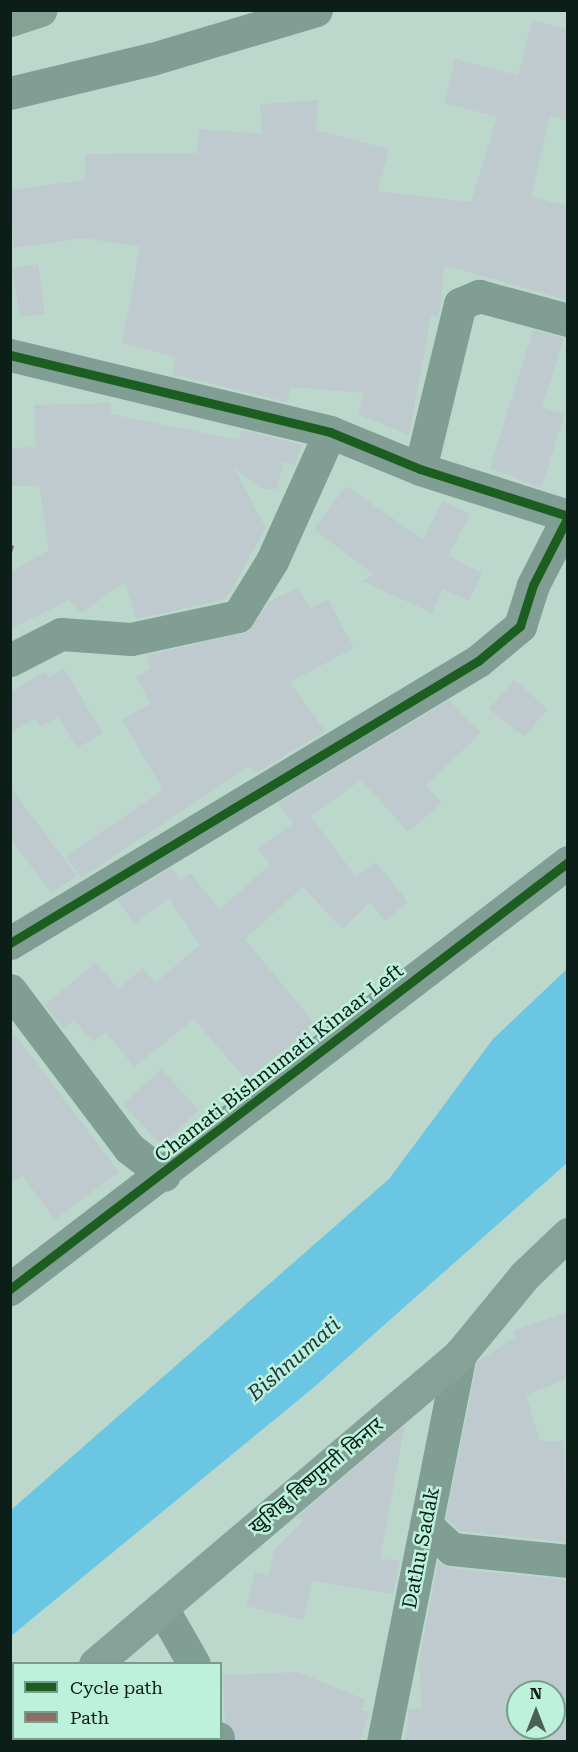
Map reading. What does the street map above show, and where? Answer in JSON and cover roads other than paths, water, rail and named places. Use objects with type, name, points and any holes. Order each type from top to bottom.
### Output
[{"type":"highway","points":[[10,20],[40,10]]},
{"type":"main road","name":"खुशिबु बिष्णुमती किनार","points":[[97,1662],[460,1354],[524,1276],[567,1234]]},
{"type":"street","points":[[10,93],[152,59],[316,10]]},
{"type":"street","points":[[420,469],[460,304],[479,296],[567,320]]},
{"type":"street","points":[[10,355],[330,432],[420,469],[567,516],[533,585],[520,626],[478,661],[10,943]]},
{"type":"street","points":[[10,660],[61,634],[131,639],[238,616],[273,561],[330,432]]},
{"type":"street","name":"Chamati Bishnumati Kinaar Left","points":[[10,1289],[164,1175],[567,862]]},
{"type":"street","points":[[10,990],[129,1148],[164,1175]]},
{"type":"street","name":"Dathu Sadak","points":[[382,1742],[460,1354]]},
{"type":"street","points":[[426,1525],[452,1549],[567,1561]]},
{"type":"street","points":[[162,1608],[193,1662]]},
{"type":"water","name":"Bishnumati","points":[[567,969],[567,1163],[313,1388],[11,1636],[11,1510],[389,1179],[493,1039]]}]
